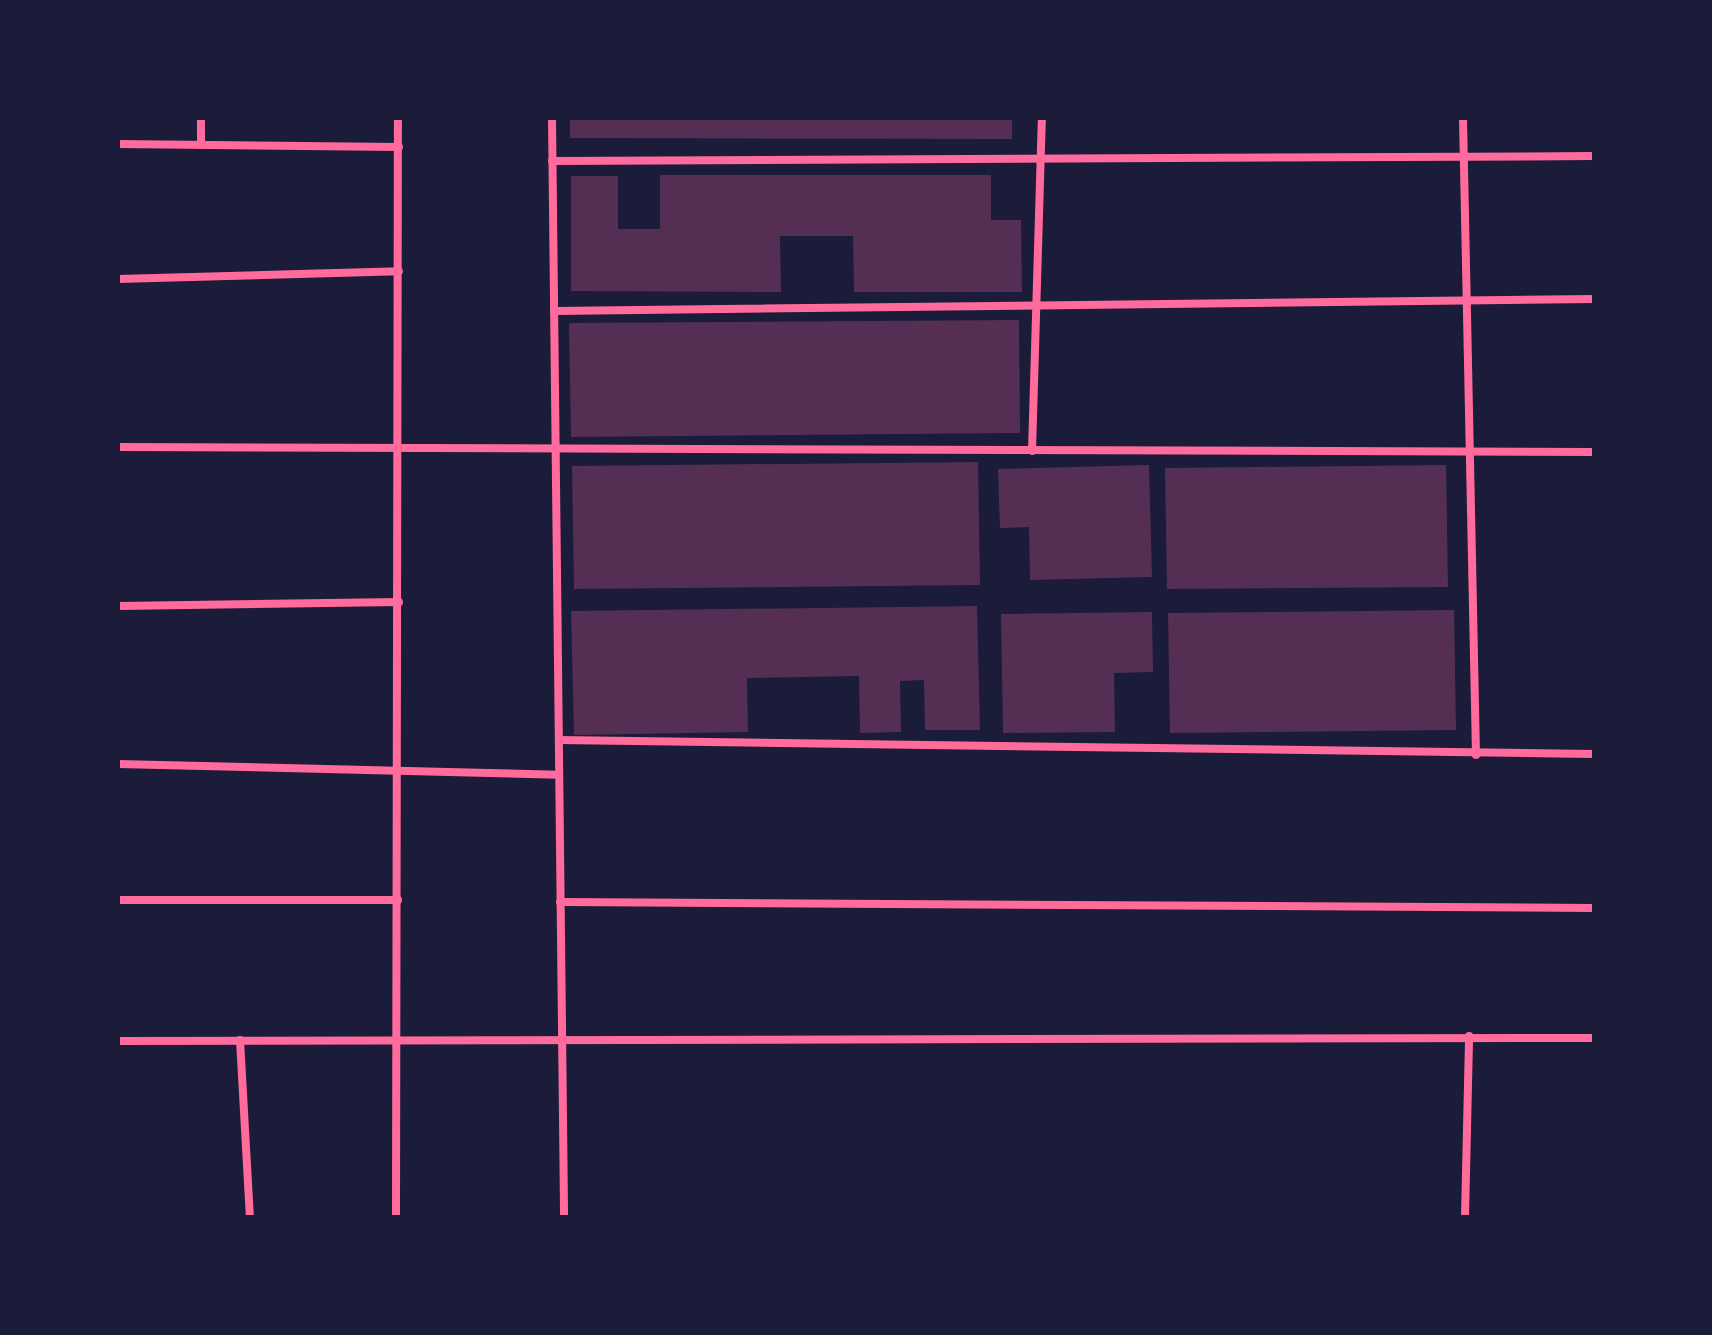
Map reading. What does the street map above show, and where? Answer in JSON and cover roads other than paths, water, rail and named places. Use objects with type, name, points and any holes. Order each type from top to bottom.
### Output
[{"type":"street","points":[[201,118],[201,145]]},
{"type":"street","points":[[396,1217],[400,446],[398,118]]},
{"type":"street","points":[[552,118],[564,1217]]},
{"type":"street","points":[[1032,451],[1042,118]]},
{"type":"street","points":[[1463,118],[1467,452],[1476,755]]},
{"type":"street","points":[[118,144],[399,147]]},
{"type":"street","points":[[552,161],[1594,156]]},
{"type":"street","points":[[118,279],[399,271]]},
{"type":"street","points":[[554,311],[1594,299]]},
{"type":"street","points":[[118,447],[1594,452]]},
{"type":"street","points":[[118,606],[399,602]]},
{"type":"street","points":[[559,740],[1476,755],[1594,754]]},
{"type":"street","points":[[118,764],[559,775]]},
{"type":"street","points":[[118,900],[398,900]]},
{"type":"street","points":[[560,902],[1594,908]]},
{"type":"street","points":[[118,1041],[562,1036],[1594,1038]]},
{"type":"street","points":[[1465,1217],[1469,1036]]},
{"type":"street","points":[[240,1040],[250,1217]]}]
